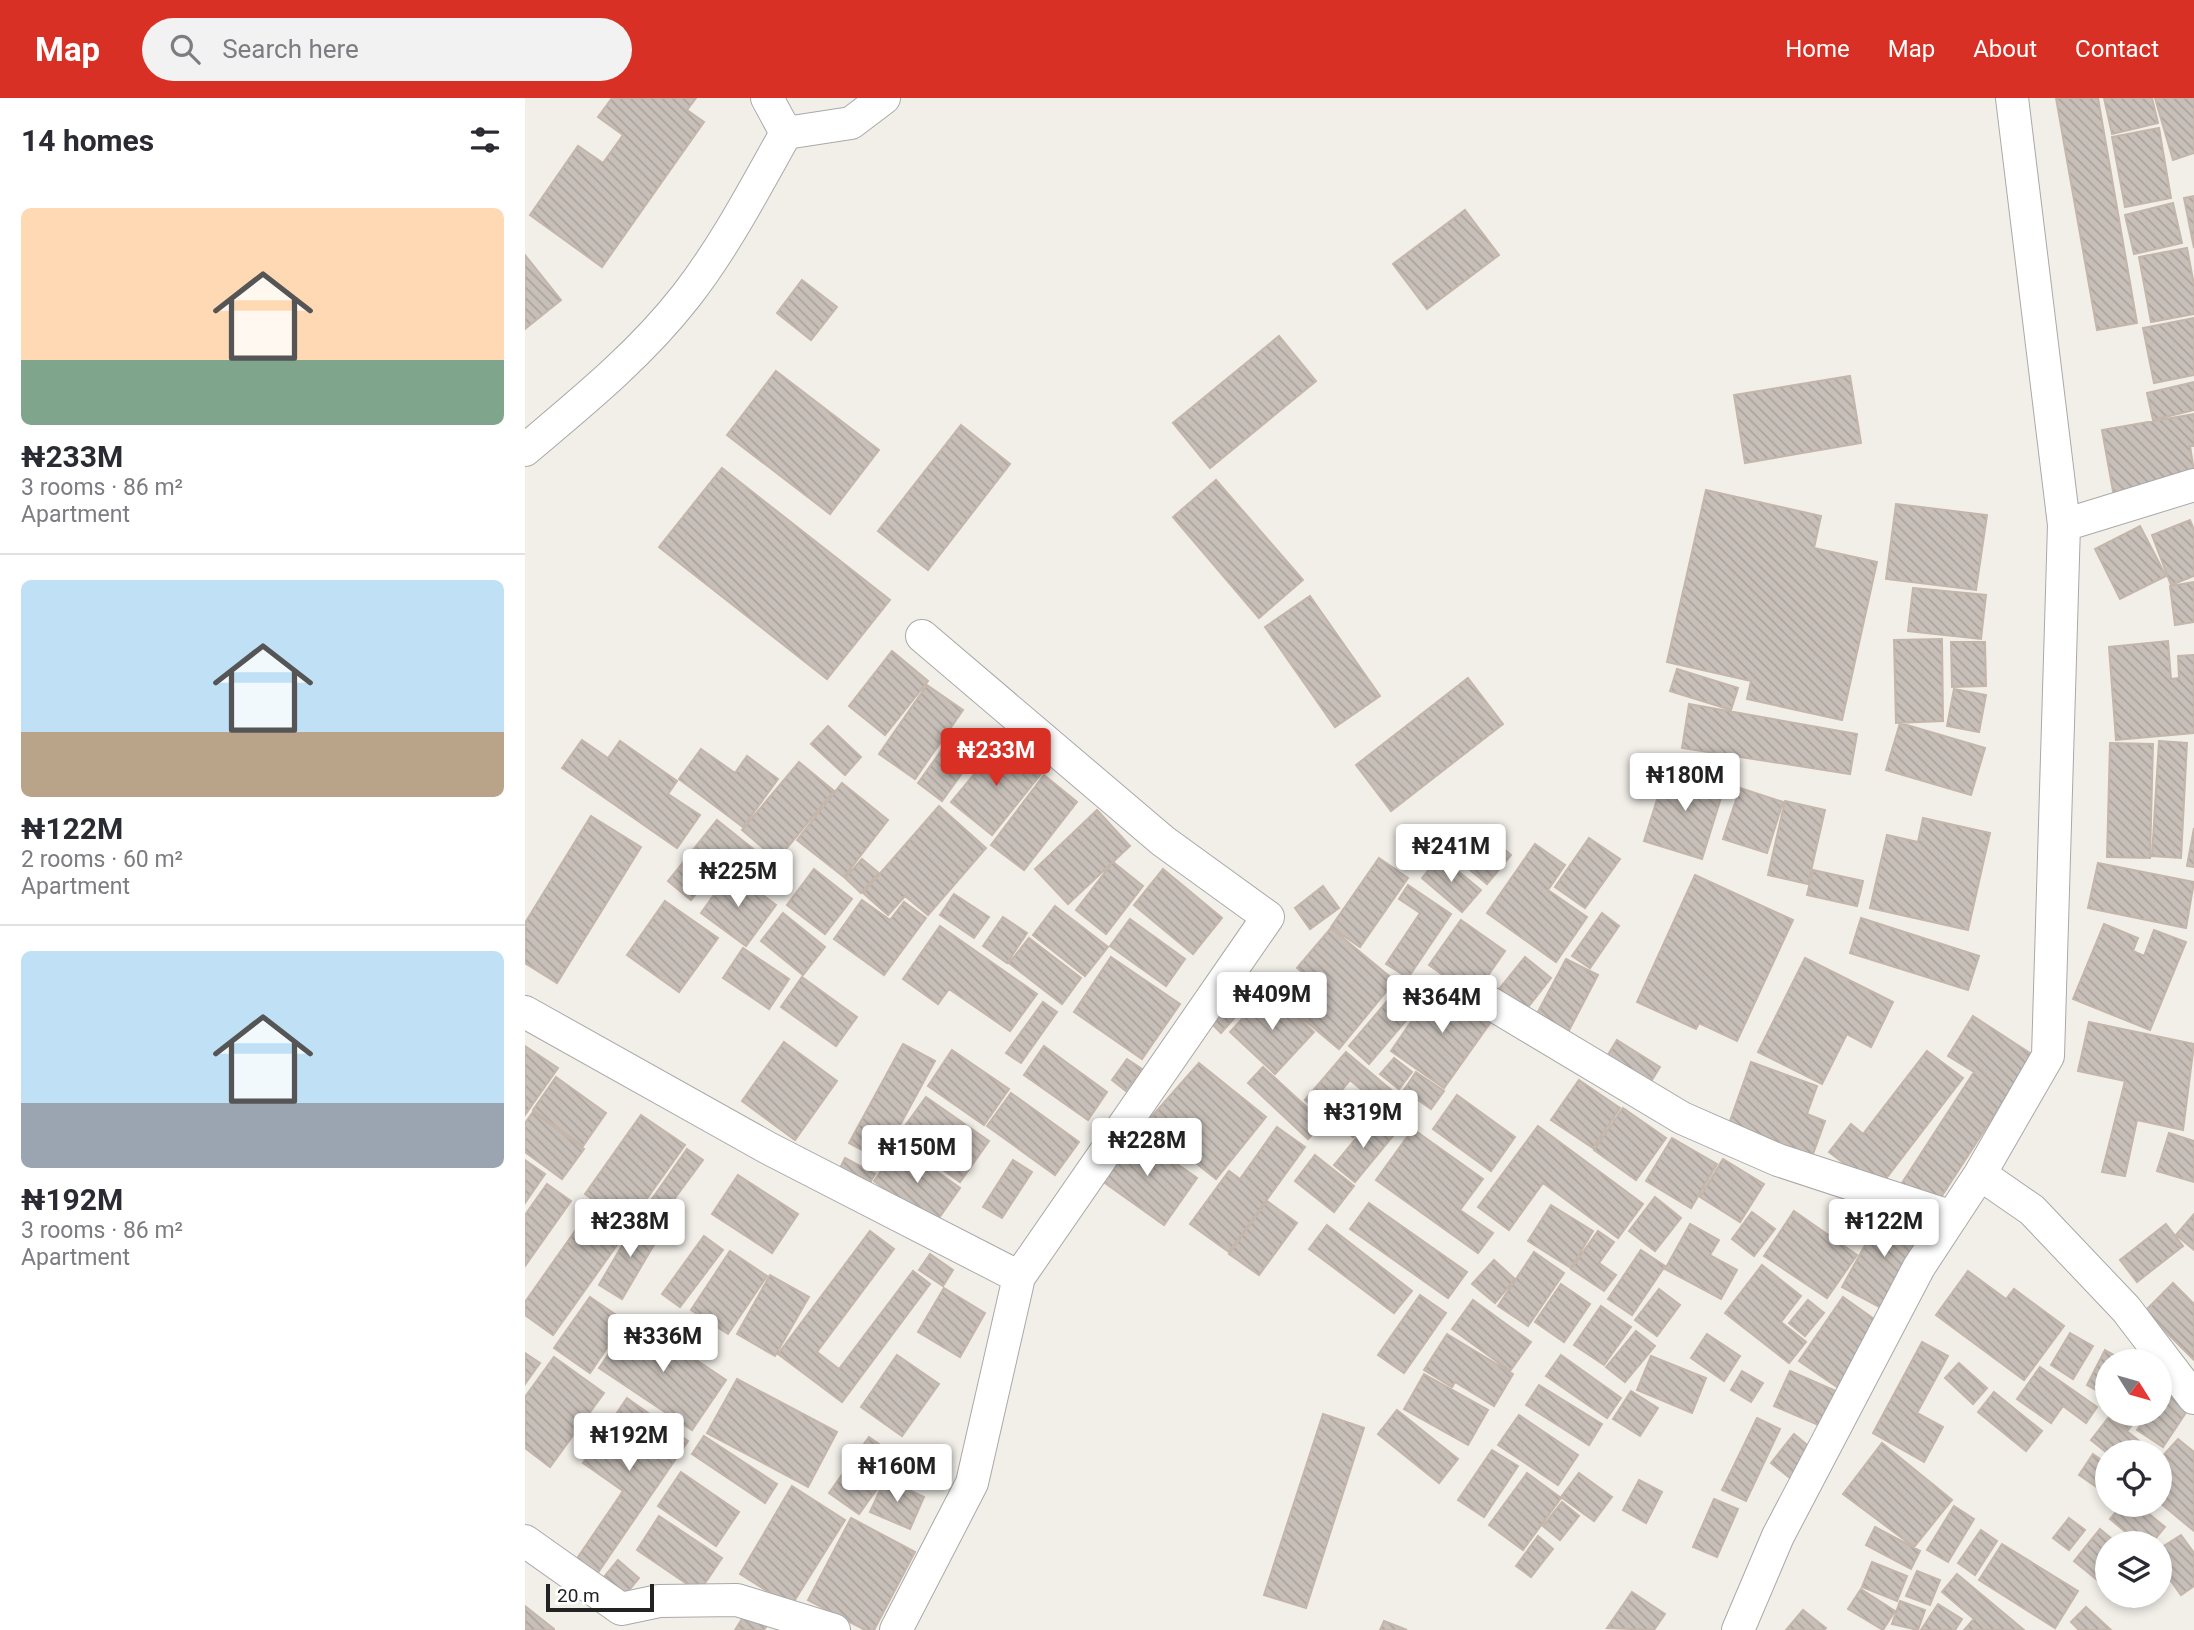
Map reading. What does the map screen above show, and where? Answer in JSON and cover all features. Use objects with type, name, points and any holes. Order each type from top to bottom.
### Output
[{"type":"street","points":[[767,98],[786,133]]},
{"type":"street","points":[[786,133],[851,123],[884,98]]},
{"type":"street","points":[[1738,1630],[1778,1536],[1919,1268],[1980,1174],[2047,1056],[2064,525],[2012,98]]},
{"type":"street","points":[[525,450],[614,375],[686,296],[745,208],[786,133]]},
{"type":"street","points":[[2064,525],[2194,485]]},
{"type":"street","points":[[897,1630],[972,1483],[1019,1277],[1268,917],[1163,841],[922,636]]},
{"type":"street","points":[[1490,1003],[1601,1072],[1682,1118],[1733,1142],[1952,1217]]},
{"type":"street","points":[[525,1012],[768,1149],[1019,1277]]},
{"type":"street","points":[[1980,1174],[2032,1210],[2126,1309],[2192,1391]]},
{"type":"street","points":[[525,1541],[621,1609],[659,1601],[737,1600],[834,1630]]},
{"type":"building","points":[[612,98],[696,98],[687,110],[704,122],[602,267],[530,215],[578,146],[603,163],[623,135],[598,117]]},
{"type":"building","points":[[2056,98],[2098,98],[2137,323],[2097,330]]},
{"type":"building","points":[[2104,98],[2152,98],[2158,123],[2112,134]]},
{"type":"building","points":[[2155,98],[2194,98],[2194,153],[2173,160]]},
{"type":"building","points":[[2159,128],[2171,198],[2125,207],[2112,137]]},
{"type":"building","points":[[2194,196],[2194,248],[2184,198]]},
{"type":"building","points":[[2173,203],[2182,243],[2134,254],[2125,215]]},
{"type":"building","points":[[1465,210],[1499,255],[1427,309],[1393,264]]},
{"type":"building","points":[[2187,248],[2194,285],[2194,314],[2151,322],[2139,257]]},
{"type":"building","points":[[525,255],[561,300],[525,329]]},
{"type":"building","points":[[802,280],[837,307],[811,340],[777,313]]},
{"type":"building","points":[[2194,318],[2194,375],[2154,383],[2143,328]]},
{"type":"building","points":[[1279,336],[1316,381],[1210,468],[1173,423]]},
{"type":"building","points":[[776,371],[879,450],[830,514],[727,435]]},
{"type":"building","points":[[1850,376],[1861,443],[1745,463],[1734,395]]},
{"type":"building","points":[[2194,382],[2194,410],[2153,420],[2147,393]]},
{"type":"building","points":[[2194,414],[2194,446],[2190,446],[2194,471],[2114,497],[2102,430]]},
{"type":"building","points":[[961,425],[1010,464],[928,570],[878,531]]},
{"type":"building","points":[[722,468],[890,600],[827,679],[659,547]]},
{"type":"building","points":[[1216,480],[1303,580],[1259,618],[1173,517]]},
{"type":"building","points":[[1706,490],[1821,516],[1814,548],[1877,562],[1842,720],[1747,699],[1751,681],[1667,662]]},
{"type":"building","points":[[1896,504],[1987,515],[1976,590],[1886,579]]},
{"type":"building","points":[[2190,520],[2194,530],[2194,576],[2171,585],[2152,535]]},
{"type":"building","points":[[2140,526],[2166,576],[2120,599],[2095,549]]},
{"type":"building","points":[[2194,582],[2194,622],[2175,625],[2170,586]]},
{"type":"building","points":[[1913,588],[1986,595],[1981,639],[1908,631]]},
{"type":"building","points":[[1310,596],[1380,696],[1335,727],[1265,627]]},
{"type":"building","points":[[1942,639],[1943,721],[1896,723],[1894,640]]},
{"type":"building","points":[[2168,641],[2171,679],[2179,678],[2178,656],[2194,655],[2194,733],[2116,740],[2109,647]]},
{"type":"building","points":[[1951,642],[1985,642],[1986,686],[1952,687]]},
{"type":"building","points":[[892,651],[928,681],[885,735],[849,706]]},
{"type":"building","points":[[1677,669],[1738,688],[1731,710],[1670,691]]},
{"type":"building","points":[[1468,678],[1503,724],[1391,811],[1356,765]]},
{"type":"building","points":[[927,685],[963,710],[915,779],[879,754]]},
{"type":"building","points":[[1954,689],[1986,695],[1979,732],[1947,726]]},
{"type":"building","points":[[1689,704],[1857,734],[1850,774],[1682,748]]},
{"type":"building","points":[[1900,723],[1985,748],[1971,795],[1886,770]]},
{"type":"building","points":[[828,726],[861,757],[845,775],[811,744]]},
{"type":"building","points":[[956,730],[980,748],[942,801],[918,783]]},
{"type":"building","points":[[582,740],[608,758],[620,741],[677,781],[668,794],[700,815],[677,848],[562,768]]},
{"type":"building","points":[[2159,741],[2187,743],[2181,858],[2152,856]]},
{"type":"building","points":[[1001,742],[1041,774],[992,835],[951,802]]},
{"type":"building","points":[[2110,743],[2153,744],[2150,858],[2107,857]]},
{"type":"building","points":[[701,749],[735,773],[747,756],[778,779],[743,827],[679,779]]},
{"type":"building","points":[[799,762],[834,791],[777,860],[742,830]]},
{"type":"building","points":[[1667,768],[1725,785],[1702,859],[1644,841]]},
{"type":"building","points":[[1044,775],[1077,802],[1024,870],[991,845]]},
{"type":"building","points":[[842,783],[888,820],[844,877],[797,840]]},
{"type":"building","points":[[1740,788],[1783,802],[1767,853],[1723,839]]},
{"type":"building","points":[[1785,801],[1825,810],[1808,884],[1768,875]]},
{"type":"building","points":[[939,806],[986,848],[928,915],[905,896],[888,915],[863,893]]},
{"type":"building","points":[[1097,810],[1130,846],[1068,904],[1035,869]]},
{"type":"building","points":[[591,816],[641,847],[557,983],[525,963],[525,923]]},
{"type":"building","points":[[1923,818],[1990,833],[1968,930],[1870,908],[1887,835],[1918,842]]},
{"type":"building","points":[[717,820],[776,867],[760,888],[724,859],[691,900],[668,881]]},
{"type":"building","points":[[2194,828],[2194,867],[2187,866]]},
{"type":"building","points":[[1488,835],[1511,855],[1487,884],[1464,865]]},
{"type":"building","points":[[1589,838],[1620,859],[1585,908],[1555,887]]},
{"type":"building","points":[[1535,844],[1565,865],[1548,890],[1587,917],[1556,962],[1487,913]]},
{"type":"building","points":[[1440,856],[1481,890],[1462,912],[1422,878]]},
{"type":"building","points":[[1379,858],[1408,878],[1360,947],[1331,927]]},
{"type":"building","points":[[862,859],[879,873],[861,893],[845,878]]},
{"type":"building","points":[[1113,862],[1143,886],[1106,934],[1076,910]]},
{"type":"building","points":[[2098,863],[2194,882],[2186,928],[2088,908]]},
{"type":"building","points":[[814,869],[852,899],[825,934],[787,905]]},
{"type":"building","points":[[1163,869],[1222,918],[1193,954],[1134,905]]},
{"type":"building","points":[[1813,870],[1863,881],[1857,906],[1807,895]]},
{"type":"building","points":[[731,871],[776,905],[746,946],[701,913]]},
{"type":"building","points":[[1695,875],[1793,920],[1737,1041],[1699,1023],[1696,1029],[1637,1002]]},
{"type":"building","points":[[1408,885],[1451,914],[1408,978],[1386,964],[1420,913],[1399,899]]},
{"type":"building","points":[[1323,886],[1339,908],[1310,929],[1295,908]]},
{"type":"building","points":[[954,894],[989,917],[974,938],[940,915]]},
{"type":"building","points":[[862,900],[890,920],[904,902],[926,918],[884,975],[834,939]]},
{"type":"building","points":[[665,901],[718,938],[679,992],[627,955]]},
{"type":"building","points":[[1055,906],[1108,947],[1085,976],[1033,935]]},
{"type":"building","points":[[783,913],[825,947],[803,975],[761,941]]},
{"type":"building","points":[[1602,913],[1619,926],[1590,968],[1572,956]]},
{"type":"building","points":[[1003,917],[1027,933],[1007,963],[983,946]]},
{"type":"building","points":[[1861,918],[1979,956],[1968,990],[1850,953]]},
{"type":"building","points":[[1130,919],[1185,959],[1166,986],[1110,946]]},
{"type":"building","points":[[1461,920],[1505,951],[1473,997],[1429,965]]},
{"type":"building","points":[[2104,924],[2138,938],[2133,951],[2144,956],[2154,930],[2186,942],[2150,1030],[2073,999]]},
{"type":"building","points":[[940,926],[1037,994],[1010,1031],[949,989],[938,1004],[903,979]]},
{"type":"building","points":[[1331,928],[1395,981],[1339,1049],[1302,1018],[1324,991],[1297,968]]},
{"type":"building","points":[[1029,938],[1081,978],[1062,1004],[1009,963]]},
{"type":"building","points":[[743,948],[789,979],[769,1009],[723,978]]},
{"type":"building","points":[[1111,957],[1180,1004],[1142,1059],[1074,1012]]},
{"type":"building","points":[[1525,957],[1551,978],[1525,1011],[1499,989]]},
{"type":"building","points":[[1805,958],[1893,1002],[1871,1047],[1847,1034],[1822,1084],[1758,1052]]},
{"type":"building","points":[[1566,959],[1598,975],[1564,1040],[1532,1023]]},
{"type":"building","points":[[802,977],[857,1017],[836,1046],[781,1007]]},
{"type":"building","points":[[1439,981],[1493,1019],[1444,1088],[1391,1051]]},
{"type":"building","points":[[1400,986],[1421,1003],[1369,1064],[1349,1046]]},
{"type":"building","points":[[1269,990],[1314,1032],[1275,1074],[1230,1032]]},
{"type":"building","points":[[1227,991],[1244,1007],[1221,1033],[1204,1016]]},
{"type":"building","points":[[1043,1002],[1057,1012],[1021,1063],[1006,1053]]},
{"type":"building","points":[[1973,1016],[2033,1055],[1934,1208],[1900,1186],[1974,1072],[1948,1056]]},
{"type":"building","points":[[2089,1022],[2194,1044],[2183,1130],[2137,1120],[2125,1176],[2102,1172],[2125,1081],[2078,1071]]},
{"type":"building","points":[[1617,1040],[1660,1067],[1647,1088],[1603,1063]]},
{"type":"building","points":[[784,1042],[837,1081],[795,1140],[742,1101]]},
{"type":"building","points":[[903,1044],[935,1061],[881,1160],[849,1143]]},
{"type":"building","points":[[525,1046],[558,1068],[525,1115]]},
{"type":"building","points":[[1044,1046],[1107,1092],[1088,1120],[1024,1075]]},
{"type":"building","points":[[952,1050],[1009,1089],[984,1125],[928,1086]]},
{"type":"building","points":[[1927,1051],[1963,1078],[1878,1189],[1829,1152],[1851,1124],[1863,1134]]},
{"type":"building","points":[[1346,1052],[1396,1094],[1384,1109],[1350,1080],[1322,1114],[1305,1100]]},
{"type":"building","points":[[1394,1058],[1412,1072],[1399,1089],[1380,1074]]},
{"type":"building","points":[[1127,1059],[1142,1069],[1126,1091],[1112,1080]]},
{"type":"building","points":[[1751,1062],[1817,1086],[1807,1114],[1825,1121],[1809,1165],[1725,1135]]},
{"type":"building","points":[[1199,1063],[1266,1117],[1216,1179],[1146,1123]]},
{"type":"building","points":[[1263,1067],[1324,1123],[1308,1139],[1248,1083]]},
{"type":"building","points":[[1416,1072],[1444,1091],[1431,1109],[1404,1090]]},
{"type":"building","points":[[556,1077],[606,1113],[583,1146],[533,1110]]},
{"type":"building","points":[[1579,1080],[1620,1108],[1593,1148],[1551,1120]]},
{"type":"building","points":[[1011,1093],[1079,1142],[1055,1175],[987,1126]]},
{"type":"building","points":[[1457,1095],[1515,1137],[1491,1171],[1433,1129]]},
{"type":"building","points":[[926,1097],[989,1141],[960,1182],[897,1137]]},
{"type":"building","points":[[1356,1098],[1374,1113],[1353,1137],[1336,1122]]},
{"type":"building","points":[[1623,1108],[1666,1138],[1636,1180],[1594,1150]]},
{"type":"building","points":[[533,1112],[584,1149],[562,1179],[525,1152],[525,1123]]},
{"type":"building","points":[[641,1115],[685,1145],[628,1225],[585,1194]]},
{"type":"building","points":[[1372,1119],[1393,1136],[1355,1182],[1334,1165]]},
{"type":"building","points":[[1538,1126],[1643,1204],[1618,1238],[1543,1183],[1509,1230],[1478,1207]]},
{"type":"building","points":[[1277,1127],[1305,1147],[1229,1252],[1190,1224],[1229,1171],[1240,1179]]},
{"type":"building","points":[[1413,1129],[1483,1179],[1460,1210],[1493,1233],[1478,1253],[1376,1180]]},
{"type":"building","points":[[1131,1131],[1197,1178],[1164,1225],[1098,1178]]},
{"type":"building","points":[[2169,1133],[2194,1141],[2194,1182],[2157,1171]]},
{"type":"building","points":[[1672,1138],[1717,1164],[1691,1208],[1646,1181]]},
{"type":"building","points":[[900,1145],[960,1188],[934,1225],[874,1181]]},
{"type":"building","points":[[687,1149],[703,1160],[667,1209],[652,1199]]},
{"type":"building","points":[[1315,1155],[1354,1186],[1334,1212],[1295,1181]]},
{"type":"building","points":[[845,1158],[875,1174],[866,1190],[837,1174]]},
{"type":"building","points":[[1723,1159],[1764,1184],[1740,1222],[1700,1197]]},
{"type":"building","points":[[525,1160],[545,1174],[525,1203]]},
{"type":"building","points":[[1013,1160],[1032,1172],[1002,1218],[983,1207]]},
{"type":"building","points":[[738,1175],[798,1214],[772,1253],[712,1214]]},
{"type":"building","points":[[547,1184],[571,1201],[525,1266],[525,1215]]},
{"type":"building","points":[[1655,1197],[1681,1218],[1655,1251],[1629,1231]]},
{"type":"building","points":[[1267,1201],[1297,1223],[1259,1275],[1229,1254]]},
{"type":"building","points":[[1369,1203],[1467,1272],[1448,1298],[1350,1229]]},
{"type":"building","points":[[1551,1205],[1593,1231],[1571,1268],[1528,1241]]},
{"type":"building","points":[[592,1207],[627,1231],[553,1335],[525,1315],[525,1302]]},
{"type":"building","points":[[1885,1209],[1926,1231],[1883,1309],[1842,1287]]},
{"type":"building","points":[[1794,1211],[1857,1255],[1827,1298],[1764,1256]]},
{"type":"building","points":[[1752,1212],[1775,1229],[1754,1256],[1732,1239]]},
{"type":"building","points":[[2194,1214],[2194,1250],[2176,1235]]},
{"type":"building","points":[[637,1220],[661,1233],[622,1299],[599,1285]]},
{"type":"building","points":[[1690,1224],[1719,1240],[1710,1255],[1737,1270],[1721,1299],[1665,1269]]},
{"type":"building","points":[[2166,1224],[2183,1246],[2137,1282],[2120,1260]]},
{"type":"building","points":[[1327,1225],[1412,1291],[1394,1313],[1309,1249]]},
{"type":"building","points":[[870,1231],[894,1249],[817,1352],[839,1369],[913,1271],[930,1284],[842,1402],[778,1354]]},
{"type":"building","points":[[1598,1231],[1614,1242],[1599,1263],[1616,1275],[1604,1291],[1571,1269]]},
{"type":"building","points":[[704,1236],[723,1250],[680,1307],[662,1294]]},
{"type":"building","points":[[1641,1250],[1665,1266],[1632,1315],[1608,1299]]},
{"type":"building","points":[[730,1251],[767,1276],[728,1334],[691,1310]]},
{"type":"building","points":[[1534,1252],[1564,1273],[1528,1326],[1498,1306]]},
{"type":"building","points":[[930,1254],[953,1270],[943,1286],[919,1270]]},
{"type":"building","points":[[1494,1260],[1515,1279],[1495,1303],[1472,1284]]},
{"type":"building","points":[[1762,1265],[1801,1296],[1781,1322],[1806,1342],[1789,1363],[1725,1313]]},
{"type":"building","points":[[1968,1271],[2006,1299],[2014,1289],[2064,1326],[2024,1380],[1936,1315]]},
{"type":"building","points":[[770,1275],[809,1297],[775,1356],[737,1334]]},
{"type":"building","points":[[2173,1283],[2194,1304],[2194,1360],[2145,1311]]},
{"type":"building","points":[[1561,1284],[1590,1304],[1564,1342],[1535,1322]]},
{"type":"building","points":[[944,1288],[985,1313],[960,1357],[918,1332]]},
{"type":"building","points":[[1659,1289],[1680,1305],[1657,1336],[1635,1320]]},
{"type":"building","points":[[1420,1295],[1446,1313],[1404,1373],[1378,1355]]},
{"type":"building","points":[[590,1297],[625,1321],[590,1373],[554,1348]]},
{"type":"building","points":[[1843,1297],[1884,1326],[1840,1389],[1799,1361]]},
{"type":"building","points":[[1473,1300],[1531,1342],[1510,1371],[1452,1329]]},
{"type":"building","points":[[1808,1300],[1824,1313],[1805,1336],[1789,1323]]},
{"type":"building","points":[[1601,1306],[1631,1327],[1604,1365],[1574,1345]]},
{"type":"building","points":[[634,1318],[726,1380],[692,1430],[599,1368]]},
{"type":"building","points":[[1636,1331],[1655,1346],[1625,1382],[1606,1367]]},
{"type":"building","points":[[2070,1333],[2093,1346],[2073,1379],[2051,1365]]},
{"type":"building","points":[[1447,1334],[1513,1374],[1494,1406],[1455,1382],[1452,1387],[1424,1370]]},
{"type":"building","points":[[1707,1334],[1740,1356],[1724,1381],[1691,1358]]},
{"type":"building","points":[[1922,1342],[1948,1356],[1917,1413],[1943,1427],[1924,1462],[1873,1433]]},
{"type":"building","points":[[525,1353],[540,1363],[525,1384]]},
{"type":"building","points":[[897,1355],[939,1384],[902,1436],[861,1407]]},
{"type":"building","points":[[1561,1355],[1621,1398],[1607,1418],[1546,1376]]},
{"type":"building","points":[[1651,1356],[1706,1378],[1692,1413],[1637,1390]]},
{"type":"building","points":[[554,1357],[604,1393],[550,1467],[525,1448],[525,1397]]},
{"type":"building","points":[[1959,1363],[1987,1388],[1973,1404],[1945,1378]]},
{"type":"building","points":[[2040,1367],[2095,1406],[2095,1410],[2086,1423],[2063,1406],[2051,1423],[2017,1399]]},
{"type":"building","points":[[2095,1369],[2095,1389],[2087,1385]]},
{"type":"building","points":[[1742,1371],[1763,1383],[1751,1402],[1731,1390]]},
{"type":"building","points":[[1790,1371],[1845,1395],[1830,1430],[1774,1406]]},
{"type":"building","points":[[1424,1374],[1488,1410],[1468,1445],[1404,1409]]},
{"type":"building","points":[[737,1379],[837,1432],[808,1487],[707,1433]]},
{"type":"building","points":[[1539,1385],[1602,1424],[1589,1445],[1526,1405]]},
{"type":"building","points":[[2172,1388],[2193,1402],[2168,1440],[2152,1440],[2137,1430],[2140,1426],[2172,1426]]},
{"type":"building","points":[[1631,1391],[1658,1408],[1640,1436],[1613,1419]]},
{"type":"building","points":[[1994,1392],[2042,1431],[2026,1451],[1978,1412]]},
{"type":"building","points":[[627,1398],[688,1441],[597,1574],[576,1560],[623,1491],[583,1463]]},
{"type":"building","points":[[1397,1410],[1458,1459],[1439,1483],[1378,1434]]},
{"type":"building","points":[[1323,1414],[1364,1428],[1306,1608],[1264,1595]]},
{"type":"building","points":[[1519,1415],[1578,1455],[1558,1485],[1498,1445]]},
{"type":"building","points":[[1757,1418],[1780,1429],[1746,1501],[1722,1490]]},
{"type":"building","points":[[2102,1426],[2120,1426],[2138,1440],[2095,1440],[2095,1443],[2091,1440]]},
{"type":"building","points":[[1794,1434],[1818,1454],[1795,1482],[1771,1463]]},
{"type":"building","points":[[704,1436],[777,1484],[765,1503],[692,1454]]},
{"type":"building","points":[[869,1437],[899,1458],[859,1514],[829,1493]]},
{"type":"building","points":[[2178,1439],[2194,1452],[2194,1531],[2172,1513],[2172,1446]]},
{"type":"building","points":[[1882,1443],[1952,1500],[1914,1547],[1843,1494]]},
{"type":"building","points":[[1492,1450],[1518,1466],[1484,1517],[1458,1500]]},
{"type":"building","points":[[2093,1454],[2095,1455],[2095,1486],[2079,1475]]},
{"type":"building","points":[[681,1472],[739,1512],[716,1546],[658,1506]]},
{"type":"building","points":[[1527,1473],[1561,1498],[1523,1550],[1489,1525]]},
{"type":"building","points":[[1579,1473],[1612,1497],[1594,1521],[1561,1497]]},
{"type":"building","points":[[885,1479],[924,1497],[910,1529],[870,1512]]},
{"type":"building","points":[[1639,1480],[1662,1492],[1646,1523],[1623,1510]]},
{"type":"building","points":[[792,1486],[845,1520],[791,1606],[740,1574]]},
{"type":"building","points":[[1714,1499],[1738,1509],[1717,1557],[1693,1547]]},
{"type":"building","points":[[1562,1502],[1579,1516],[1560,1540],[1543,1526]]},
{"type":"building","points":[[1954,1506],[1974,1519],[1948,1562],[1927,1550]]},
{"type":"building","points":[[659,1516],[722,1558],[699,1592],[637,1550]]},
{"type":"building","points":[[2153,1517],[2165,1527],[2162,1531],[2124,1531],[2110,1519]]},
{"type":"building","points":[[851,1518],[915,1552],[874,1630],[865,1630],[808,1600]]},
{"type":"building","points":[[2069,1518],[2085,1530],[2069,1550],[2053,1538]]},
{"type":"building","points":[[1875,1527],[1920,1551],[1911,1569],[1866,1545]]},
{"type":"building","points":[[1981,1530],[1997,1541],[1975,1575],[1958,1563]]},
{"type":"building","points":[[2095,1535],[2095,1578],[2074,1561]]},
{"type":"building","points":[[2181,1535],[2194,1553],[2194,1586],[2181,1595],[2172,1582],[2172,1541]]},
{"type":"building","points":[[1538,1536],[1553,1549],[1531,1577],[1516,1566]]},
{"type":"building","points":[[2002,1544],[2078,1591],[2055,1628],[1979,1580]]},
{"type":"building","points":[[618,1560],[639,1578],[625,1595],[604,1577]]},
{"type":"building","points":[[1872,1562],[1907,1576],[1897,1601],[1862,1587]]},
{"type":"building","points":[[1917,1571],[1940,1580],[1930,1605],[1906,1596]]},
{"type":"building","points":[[1957,1574],[2024,1630],[1964,1630],[1974,1619],[1942,1592]]},
{"type":"building","points":[[1861,1589],[1895,1611],[1883,1630],[1848,1609]]},
{"type":"building","points":[[1632,1592],[1665,1614],[1654,1630],[1607,1628]]},
{"type":"building","points":[[1900,1601],[1925,1610],[1918,1630],[1892,1624]]},
{"type":"building","points":[[1938,1604],[1962,1619],[1955,1630],[1921,1630]]},
{"type":"building","points":[[525,1606],[554,1629],[554,1630],[525,1630]]},
{"type":"building","points":[[2086,1607],[2111,1630],[2079,1630],[2071,1622]]},
{"type":"building","points":[[1803,1610],[1826,1628],[1786,1630]]},
{"type":"building","points":[[745,1614],[766,1627],[764,1630],[735,1630]]},
{"type":"building","points":[[1384,1621],[1407,1630],[1380,1630]]}]
